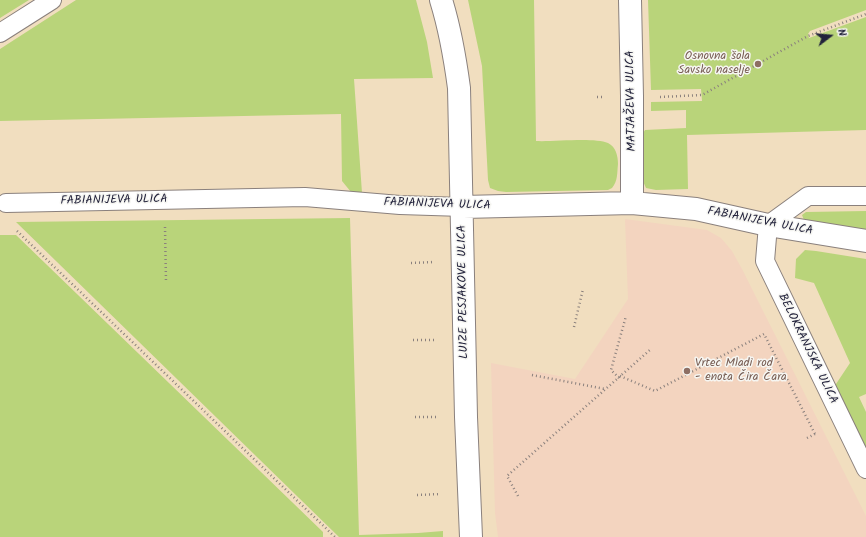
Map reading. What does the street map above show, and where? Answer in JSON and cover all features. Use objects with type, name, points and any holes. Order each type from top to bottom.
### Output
[{"type":"street","name":"LUIZE PESJAKOVE ULICA","points":[[441,0],[448,21],[459,88],[463,207],[468,494],[471,537]]},
{"type":"street","name":"MATJAŽEVA ULICA","points":[[630,0],[632,203]]},
{"type":"street","name":"FABIANIJEVA ULICA","points":[[463,207],[632,203],[696,209],[768,225],[866,241]]},
{"type":"lane","points":[[0,33],[52,0]]},
{"type":"lane","points":[[768,225],[808,196],[866,196]]},
{"type":"lane","name":"FABIANIJEVA ULICA","points":[[6,203],[305,197],[400,205],[463,207]]},
{"type":"lane","name":"BELOKRANJSKA ULICA","points":[[768,225],[765,261],[866,469]]},
{"type":"path","points":[[632,96],[702,96],[808,36],[866,14]]},
{"type":"path","points":[[164,200],[166,282]]},
{"type":"path","points":[[17,230],[335,537]]},
{"type":"path","points":[[574,327],[583,289]]},
{"type":"path","points":[[626,316],[611,370],[619,377],[655,391],[764,334],[815,434]]},
{"type":"path","points":[[518,496],[507,476],[651,349]]},
{"type":"path","points":[[532,374],[606,389]]},
{"type":"shaded area","name":"Vrtec Mladi rod - enota Čira Čara","points":[[625,219],[707,230],[721,238],[732,251],[866,516],[866,537],[498,537],[495,513],[491,363],[575,379],[628,299]]},
{"type":"green space","points":[[0,0],[29,0],[0,18]]},
{"type":"green space","points":[[76,0],[416,0],[427,42],[433,78],[354,79],[362,193],[351,192],[342,181],[341,114],[0,121],[0,49]]},
{"type":"green space","points":[[468,0],[534,0],[536,141],[593,140],[608,143],[615,149],[618,161],[616,180],[612,188],[608,190],[506,192],[490,188],[488,180],[482,66]]},
{"type":"green space","name":"Osnovna šola Savsko naselje","points":[[648,0],[866,0],[866,10],[810,31],[808,34],[809,38],[866,17],[866,130],[687,135],[688,189],[656,190],[646,188],[642,179],[642,135],[645,130],[686,128],[686,110],[651,111],[651,102],[702,101],[701,89],[651,90]]},
{"type":"green space","points":[[866,211],[866,232],[804,220],[802,215],[806,212]]},
{"type":"green space","points":[[350,218],[359,535],[443,531],[443,537],[339,537],[16,222]]},
{"type":"green space","points":[[0,235],[16,235],[323,532],[323,537],[0,537]]},
{"type":"green space","points":[[805,250],[866,259],[866,394],[859,397],[866,412],[866,452],[834,387],[850,363],[814,283],[795,278],[796,259]]},
{"type":"place","name":"Osnovna šola Savsko naselje","points":[[758,64]]},
{"type":"place","name":"Vrtec Mladi rod - enota Čira Čara","points":[[687,371]]}]
